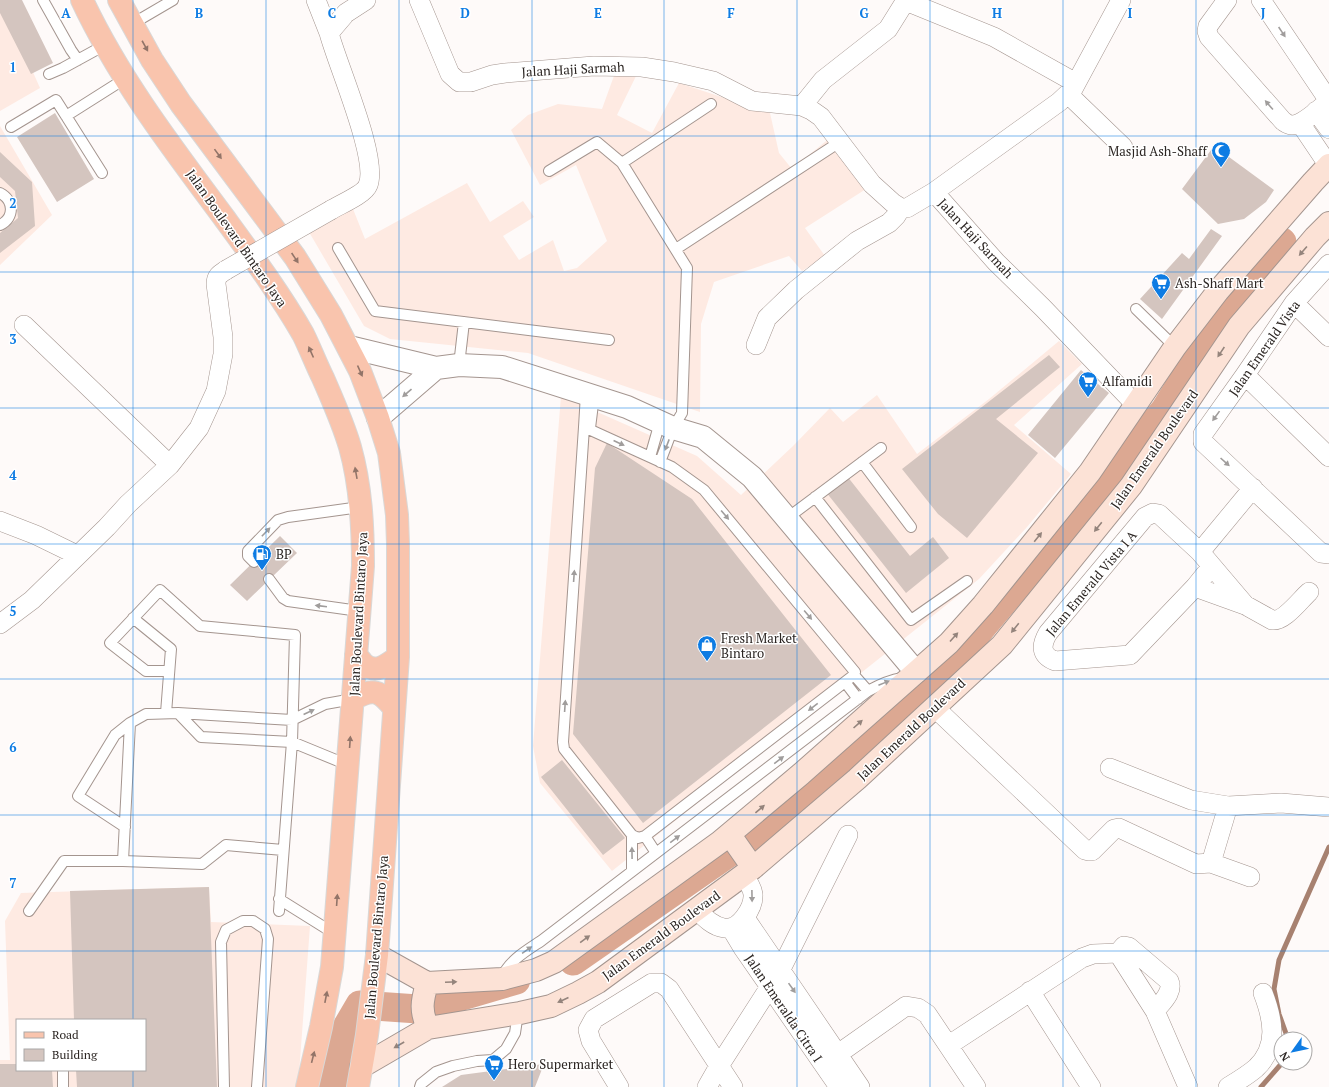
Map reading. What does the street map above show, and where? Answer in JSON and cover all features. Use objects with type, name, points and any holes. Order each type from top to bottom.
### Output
[{"type":"main road","name":"Jalan Boulevard Bintaro Jaya","points":[[82,0],[105,45],[126,78],[179,156],[268,278],[303,335],[338,411],[348,440],[356,472],[363,529],[363,566],[335,934],[332,967],[321,1026],[307,1087]]},
{"type":"main road","name":"Jalan Boulevard Bintaro Jaya","points":[[119,0],[152,60],[181,104],[295,257],[349,347],[378,418],[388,453],[397,515],[398,657],[377,955],[367,1035],[359,1077]]},
{"type":"main road","points":[[377,955],[426,987],[502,979],[536,970],[554,962],[728,843],[801,774],[949,642],[983,605],[1090,472],[1175,347],[1218,291],[1313,182],[1329,166]]},
{"type":"main road","name":"Jalan Emerald Boulevard","points":[[359,1077],[427,1025],[518,1013],[551,1006],[598,982],[696,909],[857,779],[1002,645],[1131,486],[1239,326],[1315,237],[1329,223]]},
{"type":"main road","points":[[356,655],[365,666],[376,669],[386,666],[398,657]]},
{"type":"main road","points":[[353,699],[366,692],[376,692],[385,697],[394,708]]},
{"type":"main road","points":[[728,843],[746,869]]},
{"type":"main road","points":[[426,987],[422,1001],[422,1012],[427,1025]]},
{"type":"street","points":[[0,624],[32,600],[107,527],[128,504],[170,465],[199,428],[216,391],[223,354],[224,337],[216,284],[218,275],[359,194],[368,187],[370,179],[365,141],[329,33],[316,0]]},
{"type":"street","points":[[329,33],[346,13],[366,0]]},
{"type":"street","name":"Jalan Haji Sarmah","points":[[419,0],[450,74],[459,82],[471,82],[492,75],[505,73],[594,66],[642,67],[674,72],[713,81],[752,100],[802,106],[811,110],[821,117],[872,184],[893,203],[901,208],[907,208],[934,192],[996,262],[1043,308],[1136,405]]},
{"type":"street","points":[[934,192],[1059,102],[1072,88],[1121,0]]},
{"type":"street","points":[[1227,0],[1208,26],[1207,31],[1209,37],[1283,121],[1294,125],[1300,123],[1329,101],[1260,0]]},
{"type":"street","points":[[802,106],[823,80],[888,29],[903,6],[908,2],[994,37],[1072,88],[1123,147]]},
{"type":"street","points":[[1316,111],[1329,129]]},
{"type":"street","points":[[1300,123],[1329,166]]},
{"type":"street","points":[[756,345],[767,318],[791,295],[857,241],[889,223],[901,208]]},
{"type":"street","name":"Jalan Emerald Vista","points":[[1253,488],[1203,442],[1203,434],[1294,303],[1329,264]]},
{"type":"street","points":[[1294,303],[1329,337]]},
{"type":"street","points":[[24,324],[170,465]]},
{"type":"street","points":[[349,347],[436,368],[459,365],[502,367],[627,407],[666,425],[704,437],[752,477],[913,675]]},
{"type":"street","points":[[378,418],[436,368]]},
{"type":"street","points":[[1245,375],[1329,457]]},
{"type":"street","points":[[1200,552],[1253,488],[1321,553],[1329,554]]},
{"type":"street","name":"Jalan Emerald Vista I A","points":[[1212,566],[1195,587],[1130,655],[1055,661],[1049,658],[1043,651],[1043,642],[1048,633],[1145,517],[1153,513],[1160,514],[1200,552],[1212,566],[1245,606]]},
{"type":"street","points":[[0,521],[36,535],[77,555]]},
{"type":"street","name":"Jalan Emerald Vista I A","points":[[1195,587],[1245,606],[1272,620],[1277,621],[1285,616],[1309,592]]},
{"type":"street","points":[[934,707],[1085,850],[1089,852],[1092,851],[1114,829],[1120,828],[1196,864],[1211,863],[1250,878]]},
{"type":"street","points":[[1110,768],[1191,800],[1228,806],[1281,803],[1329,807]]},
{"type":"street","points":[[1211,863],[1228,806]]},
{"type":"street","name":"Jalan Emeralda Citra I","points":[[775,979],[848,835]]},
{"type":"street","points":[[696,909],[704,918],[725,929],[738,923],[751,906],[753,894],[746,869]]},
{"type":"street","name":"Jalan Emeralda Citra I","points":[[738,923],[775,979],[839,1087]]},
{"type":"street","points":[[949,1045],[1030,991],[1087,956],[1093,954],[1118,953],[1124,946],[1129,947],[1169,981],[1171,986],[1170,991],[1155,1011]]},
{"type":"street","points":[[1118,953],[1155,1011],[1188,1087]]},
{"type":"street","points":[[707,1087],[775,979]]},
{"type":"street","name":"Jalan Emeralda Citra I","points":[[775,979],[838,1054],[860,1087]]},
{"type":"street","points":[[619,1087],[591,1041],[588,1030],[594,1020],[652,983],[661,983],[669,989],[733,1087]]},
{"type":"street","points":[[1030,991],[1091,1087]]},
{"type":"street","points":[[1228,1087],[1257,1067],[1269,1051],[1273,1037],[1263,993]]},
{"type":"street","points":[[838,1054],[906,1006],[918,1008],[927,1014],[976,1087]]},
{"type":"lane","points":[[43,0],[78,60]]},
{"type":"lane","points":[[132,24],[173,0]]},
{"type":"lane","points":[[49,74],[105,45]]},
{"type":"lane","points":[[66,116],[126,78]]},
{"type":"lane","points":[[11,127],[56,100],[102,173]]},
{"type":"lane","points":[[622,163],[712,104]]},
{"type":"lane","points":[[548,171],[597,142],[622,163],[687,268],[682,413],[666,425],[650,457]]},
{"type":"lane","points":[[676,249],[832,147]]},
{"type":"lane","points":[[0,193],[9,200],[12,210],[7,220],[0,225]]},
{"type":"lane","points":[[338,248],[376,311],[609,340]]},
{"type":"lane","points":[[1136,309],[1175,347]]},
{"type":"lane","points":[[459,365],[464,322]]},
{"type":"lane","points":[[590,395],[586,428],[563,745],[632,835],[638,838],[645,836],[854,675]]},
{"type":"lane","points":[[660,462],[666,425]]},
{"type":"lane","points":[[586,428],[672,467],[704,490],[855,672],[854,675],[868,691]]},
{"type":"lane","points":[[786,519],[881,448]]},
{"type":"lane","points":[[862,462],[912,527]]},
{"type":"lane","points":[[815,497],[911,620],[967,581]]},
{"type":"lane","points":[[254,562],[248,556],[248,551],[278,520],[288,516],[360,506]]},
{"type":"lane","points":[[269,579],[283,598],[288,601],[360,611]]},
{"type":"lane","points":[[169,671],[146,671],[110,643],[160,590],[200,626],[295,635],[292,742],[279,911]]},
{"type":"lane","points":[[134,618],[171,649],[166,713]]},
{"type":"lane","points":[[502,979],[506,969],[514,960],[868,691],[892,680],[913,675]]},
{"type":"lane","points":[[845,682],[858,700]]},
{"type":"lane","points":[[125,827],[78,796],[115,735],[130,723],[146,714],[178,713],[292,720],[325,704],[353,699]]},
{"type":"lane","points":[[178,713],[201,738],[292,742],[348,765]]},
{"type":"lane","points":[[123,861],[130,723]]},
{"type":"lane","points":[[632,835],[632,871]]},
{"type":"lane","points":[[645,836],[656,853]]},
{"type":"lane","points":[[28,911],[64,861],[123,861],[202,864],[226,845],[283,850]]},
{"type":"lane","points":[[279,899],[335,934]]},
{"type":"lane","points":[[224,1087],[221,942],[226,930],[243,921],[253,921],[265,929],[268,939],[257,1087]]},
{"type":"lane","points":[[420,1087],[421,1084],[436,1072],[453,1066],[476,1061],[493,1060],[506,1049],[515,1033],[518,1013]]},
{"type":"lane","points":[[63,1071],[63,1087]]},
{"type":"shaded area","points":[[0,0],[40,88],[0,111]]},
{"type":"shaded area","points":[[615,73],[637,74],[617,115],[652,133],[679,83],[770,113],[779,153],[792,169],[831,137],[866,189],[805,228],[825,256],[802,271],[789,256],[714,282],[701,324],[700,412],[528,353],[390,339],[364,326],[309,232],[353,209],[365,239],[467,183],[490,222],[523,201],[534,217],[503,236],[519,260],[553,240],[564,271],[577,268],[607,241],[576,165],[540,185],[511,130],[528,115],[558,104],[602,109]]},
{"type":"shaded area","points":[[0,126],[52,215],[0,265]]},
{"type":"shaded area","name":"Fresh Market Bintaro","points":[[1059,341],[1082,364],[1014,425],[1071,474],[1027,527],[979,579],[612,871],[540,783],[533,746],[561,396],[697,456],[741,495],[793,446],[830,408],[843,422],[877,395],[917,454],[989,399]]},
{"type":"shaded area","points":[[209,887],[211,922],[310,926],[298,1087],[0,1087],[0,1060],[10,1060],[5,921],[21,893]]},
{"type":"building","points":[[0,0],[22,0],[53,63],[31,74],[0,13]]},
{"type":"building","points":[[55,113],[94,179],[57,202],[17,137]]},
{"type":"building","name":"Masjid Ash-Shaff","points":[[1214,146],[1274,190],[1266,202],[1244,219],[1218,224],[1182,189]]},
{"type":"building","points":[[0,152],[32,182],[35,226],[0,253],[0,233],[18,218],[15,191],[0,177]]},
{"type":"building","points":[[1211,229],[1222,236],[1162,319],[1140,299],[1182,253],[1189,259]]},
{"type":"building","points":[[1049,355],[1060,367],[996,419],[1038,453],[967,538],[938,514],[902,469]]},
{"type":"building","points":[[1081,370],[1109,393],[1055,458],[1028,435]]},
{"type":"building","points":[[607,443],[692,499],[831,675],[643,823],[573,734],[595,468]]},
{"type":"building","points":[[847,476],[910,556],[933,537],[949,558],[906,593],[826,492]]},
{"type":"building","name":"BP","points":[[280,536],[297,553],[247,601],[230,585]]},
{"type":"building","points":[[562,760],[625,838],[603,855],[541,777]]},
{"type":"building","points":[[209,887],[217,1087],[77,1087],[76,1071],[146,1071],[146,1019],[74,1019],[70,891]]},
{"type":"building","points":[[0,1064],[16,1064],[16,1071],[52,1071],[53,1087],[0,1087]]},
{"type":"building","name":"Hero Supermarket","points":[[544,1064],[535,1087],[442,1087],[461,1075]]},
{"type":"waterway","points":[[573,961],[776,820],[944,672],[1165,410],[1237,293],[1282,242]]},
{"type":"waterway","points":[[1285,1031],[1279,1014],[1274,989],[1279,960],[1329,847]]},
{"type":"waterway","points":[[333,1087],[347,1027],[360,1005],[418,1009],[516,980]]},
{"type":"waterway","points":[[1261,1087],[1275,1071]]},
{"type":"place","name":"Masjid Ash-Shaff","points":[[1221,168]]},
{"type":"place","name":"Ash-Shaff Mart","points":[[1161,300]]},
{"type":"place","name":"Alfamidi","points":[[1088,398]]},
{"type":"place","name":"BP","points":[[262,571]]},
{"type":"place","name":"Fresh Market Bintaro","points":[[707,662]]},
{"type":"place","name":"Hero Supermarket","points":[[494,1081]]}]
